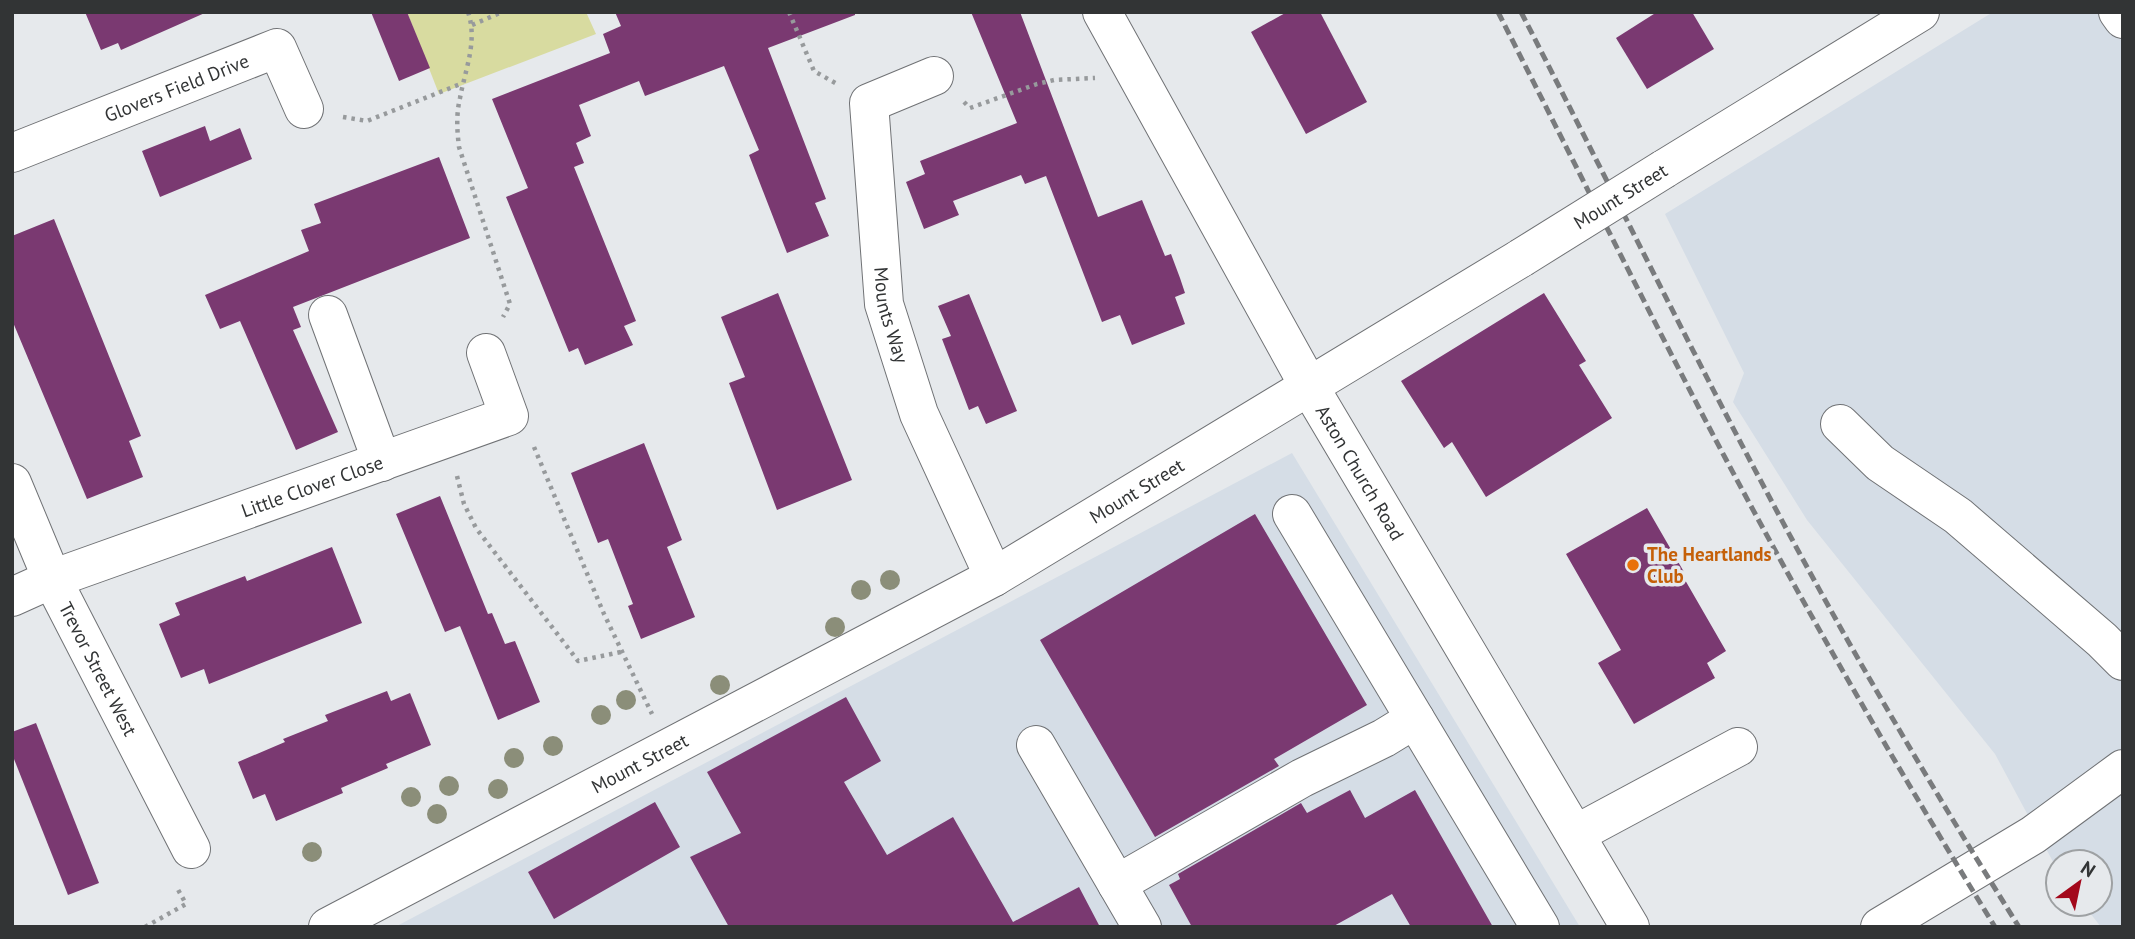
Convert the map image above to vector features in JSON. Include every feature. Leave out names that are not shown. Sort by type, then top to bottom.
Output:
[{"type":"street","name":"Aston Church Road","points":[[1102,12],[1310,388],[1630,927]]},
{"type":"street","points":[[2118,12],[2123,19]]},
{"type":"street","name":"Mount Street","points":[[328,927],[994,577],[1310,388],[1918,13]]},
{"type":"street","name":"Glovers Field Drive","points":[[12,153],[277,48],[304,109]]},
{"type":"street","points":[[869,103],[934,76]]},
{"type":"street","name":"Mounts Way","points":[[869,103],[884,304],[919,414],[994,577]]},
{"type":"street","points":[[328,315],[382,462]]},
{"type":"street","points":[[486,353],[509,416]]},
{"type":"street","name":"Little Clover Close","points":[[12,597],[52,579],[509,416]]},
{"type":"street","points":[[1840,424],[1880,463],[1958,516],[2102,640],[2123,662]]},
{"type":"street","name":"Trevor Street West","points":[[12,483],[52,579],[191,849]]},
{"type":"street","points":[[1292,514],[1540,927]]},
{"type":"street","points":[[1117,884],[1302,778],[1384,738],[1415,719]]},
{"type":"street","points":[[1036,745],[1142,927]]},
{"type":"street","points":[[1576,834],[1738,747]]},
{"type":"street","points":[[1880,927],[2033,835],[2123,769]]},
{"type":"path","points":[[468,12],[472,25],[470,54],[456,124],[459,147],[510,304],[486,353]]},
{"type":"path","points":[[472,25],[502,12]]},
{"type":"path","points":[[789,12],[814,71],[869,103]]},
{"type":"path","points":[[934,76],[970,108],[1054,80],[1138,78]]},
{"type":"path","points":[[304,109],[367,121],[463,82]]},
{"type":"path","points":[[509,416],[537,451],[604,614],[668,748]]},
{"type":"path","points":[[448,438],[464,505],[476,528],[578,661],[622,652]]},
{"type":"path","points":[[145,927],[186,904],[168,870],[195,858],[191,849]]},
{"type":"shaded area","points":[[1993,12],[2123,12],[2123,927],[2101,927],[2094,918],[2114,918],[2114,848],[2046,848],[1995,754],[1807,520],[1733,402],[1744,373],[1665,214]]},
{"type":"shaded area","points":[[1292,453],[1580,927],[395,927]]},
{"type":"green space","points":[[407,12],[586,12],[596,34],[439,94]]},
{"type":"building","points":[[85,12],[207,12],[121,50],[118,43],[101,50]]},
{"type":"building","points":[[371,12],[407,12],[430,68],[399,81]]},
{"type":"building","points":[[615,12],[855,12],[855,15],[768,48],[826,199],[815,203],[829,236],[787,253],[749,155],[759,150],[724,66],[645,96],[639,81],[579,105],[591,136],[576,143],[584,163],[574,167],[636,321],[624,326],[633,345],[585,365],[578,348],[569,352],[506,197],[528,188],[492,99],[610,53],[603,34],[621,26]]},
{"type":"building","points":[[971,12],[1020,12],[1098,217],[1142,200],[1165,256],[1171,254],[1180,278],[1185,293],[1175,297],[1185,324],[1132,345],[1120,315],[1102,322],[1046,176],[1025,184],[1021,175],[953,201],[959,215],[924,229],[906,182],[925,174],[920,161],[1017,123]]},
{"type":"building","points":[[1287,12],[1320,12],[1367,102],[1306,134],[1251,32]]},
{"type":"building","points":[[1657,12],[1692,12],[1714,49],[1647,89],[1616,38]]},
{"type":"building","points":[[205,126],[210,141],[240,128],[252,159],[160,197],[142,151]]},
{"type":"building","points":[[439,157],[470,238],[293,307],[301,327],[293,330],[338,432],[296,450],[240,321],[220,329],[205,295],[309,251],[301,230],[321,223],[314,204]]},
{"type":"building","points":[[54,219],[141,436],[129,441],[143,477],[87,499],[12,320],[12,236]]},
{"type":"building","points":[[778,293],[852,480],[777,510],[729,383],[745,377],[721,317]]},
{"type":"building","points":[[1544,293],[1586,361],[1579,365],[1612,418],[1486,497],[1452,442],[1444,448],[1401,381]]},
{"type":"building","points":[[969,294],[1017,411],[986,424],[978,406],[969,410],[942,339],[951,336],[938,306]]},
{"type":"building","points":[[644,443],[682,540],[667,547],[695,617],[641,639],[628,606],[633,604],[608,539],[598,543],[571,473]]},
{"type":"building","points":[[440,496],[488,614],[492,613],[505,644],[515,641],[540,702],[498,720],[460,626],[445,632],[396,514]]},
{"type":"building","points":[[1647,508],[1726,651],[1707,663],[1715,678],[1634,724],[1598,663],[1621,650],[1566,554]]},
{"type":"building","points":[[1255,514],[1367,705],[1274,759],[1279,766],[1155,837],[1040,640]]},
{"type":"building","points":[[332,547],[362,623],[209,684],[204,669],[181,678],[159,624],[180,615],[175,603],[245,576],[247,581]]},
{"type":"building","points":[[387,691],[391,701],[410,693],[431,745],[386,764],[388,768],[341,788],[343,793],[276,821],[265,794],[253,799],[238,762],[285,742],[283,739],[328,721],[325,715]]},
{"type":"building","points":[[846,697],[881,761],[844,782],[887,855],[953,817],[1013,922],[1079,887],[1100,927],[729,927],[690,857],[741,833],[707,772]]},
{"type":"building","points":[[36,723],[99,883],[68,895],[12,754],[12,732]]},
{"type":"building","points":[[1350,790],[1365,818],[1415,790],[1493,927],[1411,927],[1392,894],[1332,927],[1192,927],[1169,885],[1180,879],[1178,874],[1301,803],[1307,813]]},
{"type":"building","points":[[655,802],[680,847],[554,919],[528,872]]},
{"type":"railway","points":[[1498,12],[1769,540],[1880,735],[1995,927]]},
{"type":"railway","points":[[1521,12],[1722,407],[1805,563],[1953,821],[2019,927]]},
{"type":"place","name":"The Heartlands Club","points":[[1633,565]]}]
